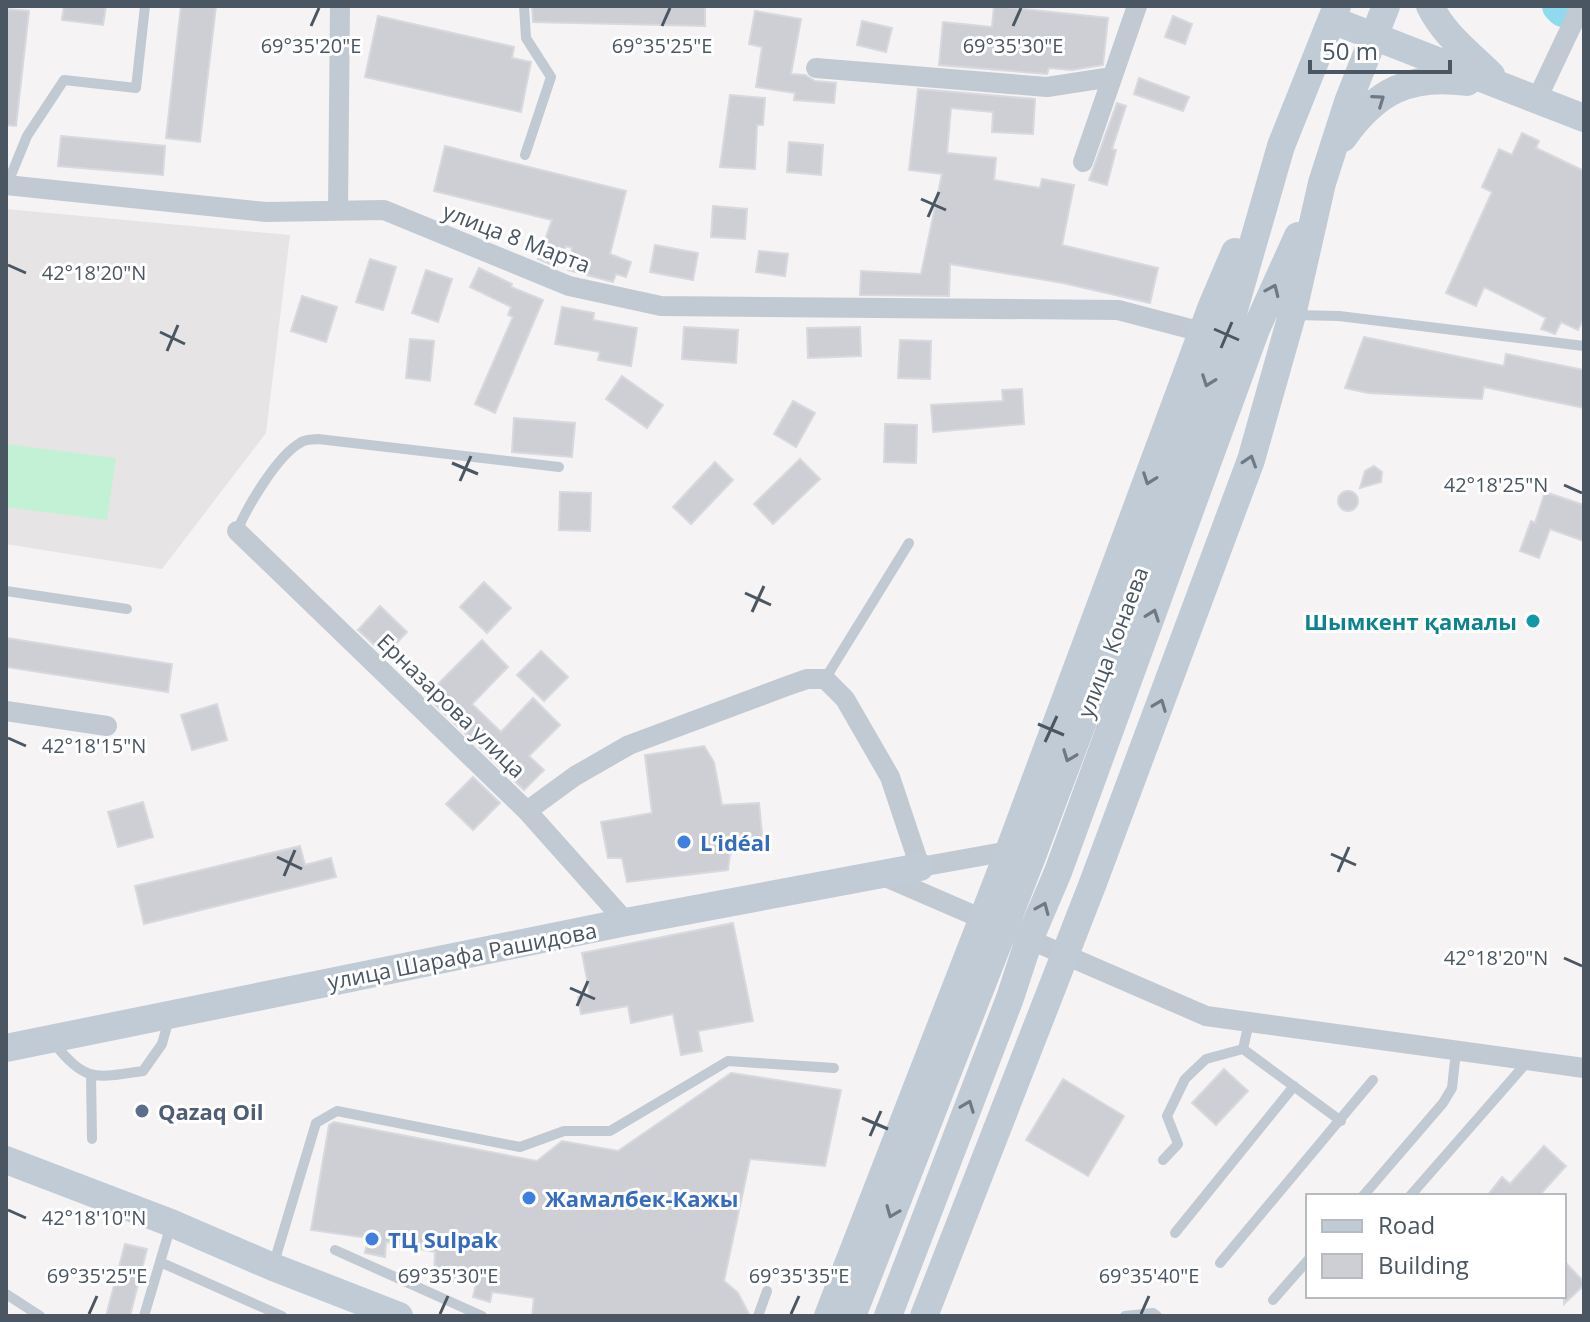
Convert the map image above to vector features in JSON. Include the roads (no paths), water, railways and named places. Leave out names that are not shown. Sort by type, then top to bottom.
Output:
[{"type":"main road","name":"улица Конаева","points":[[924,1316],[1093,883],[1251,460],[1292,315],[1326,171],[1348,102],[1386,6]]},
{"type":"main road","points":[[1430,6],[1437,21],[1457,44],[1503,87]]},
{"type":"main road","name":"улица Конаева","points":[[852,1316],[1005,930],[1136,580],[1233,313],[1281,146],[1335,13]]},
{"type":"main road","points":[[1335,13],[1375,36],[1584,118]]},
{"type":"main road","points":[[1326,171],[1359,115],[1381,97],[1411,81],[1440,78],[1503,87]]},
{"type":"main road","points":[[828,1316],[1005,930],[1009,851],[1202,332],[1281,146]]},
{"type":"main road","name":"улица Конаева","points":[[888,1316],[1010,998],[1005,930],[1064,857],[1256,329],[1326,171]]},
{"type":"main road","name":"улица Шарафа Рашидова","points":[[6,1048],[626,922],[920,867]]},
{"type":"main road","points":[[6,1160],[171,1223],[383,1313]]},
{"type":"street","points":[[338,211],[340,6]]},
{"type":"street","points":[[1083,162],[1137,6]]},
{"type":"street","points":[[1537,99],[1581,6]]},
{"type":"street","points":[[816,68],[1047,87],[1112,77]]},
{"type":"street","name":"улица 8 Марта","points":[[6,185],[266,212],[384,210],[569,286],[661,306],[1118,310],[1202,332]]},
{"type":"street","name":"Ерназарова улица","points":[[237,531],[527,811],[626,922]]},
{"type":"street","points":[[527,811],[575,776],[629,745],[807,679],[825,679],[845,699],[890,777],[920,867],[1009,851]]},
{"type":"street","points":[[6,711],[107,726]]},
{"type":"street","points":[[881,875],[1206,1016],[1584,1068]]},
{"type":"lane","points":[[6,185],[27,136],[64,80],[136,88],[145,6]]},
{"type":"lane","points":[[524,6],[526,38],[551,77],[525,155]]},
{"type":"lane","points":[[1292,315],[1339,316],[1584,346]]},
{"type":"lane","points":[[237,531],[250,501],[292,448],[303,440],[559,467]]},
{"type":"lane","points":[[825,679],[909,543]]},
{"type":"lane","points":[[6,591],[127,609]]},
{"type":"lane","points":[[49,1038],[70,1063],[99,1078],[143,1071],[162,1044],[171,1013]]},
{"type":"lane","points":[[1243,1049],[1249,1022]]},
{"type":"lane","points":[[1243,1049],[1341,1121]]},
{"type":"lane","points":[[1163,1160],[1178,1144],[1167,1116],[1185,1079],[1206,1059],[1243,1049]]},
{"type":"lane","points":[[1365,1194],[1443,1103],[1452,1088],[1456,1051]]},
{"type":"lane","points":[[273,1267],[316,1123],[337,1111],[520,1147],[564,1131],[610,1131],[728,1061],[834,1068]]},
{"type":"lane","points":[[1412,1194],[1528,1061]]},
{"type":"lane","points":[[91,1075],[92,1139]]},
{"type":"lane","points":[[1220,1263],[1373,1080]]},
{"type":"lane","points":[[1175,1233],[1294,1086]]},
{"type":"lane","points":[[144,1316],[171,1223]]},
{"type":"lane","points":[[335,1250],[482,1316]]},
{"type":"lane","points":[[160,1262],[282,1316]]},
{"type":"lane","points":[[1273,1300],[1306,1262]]},
{"type":"lane","points":[[758,1316],[767,1291]]},
{"type":"lane","points":[[6,1294],[40,1316]]},
{"type":"lane","points":[[1125,1316],[1153,1313],[1157,1316]]},
{"type":"waterway","points":[[1559,6],[1563,10]]},
{"type":"place","name":"Шымкент қамалы","points":[[1533,621]]},
{"type":"place","name":"L’idéal","points":[[684,842]]},
{"type":"place","name":"Qazaq Oil","points":[[142,1111]]},
{"type":"place","name":"Жамалбек-Кажы","points":[[529,1198]]},
{"type":"place","name":"ТЦ Sulpak","points":[[372,1239]]}]
